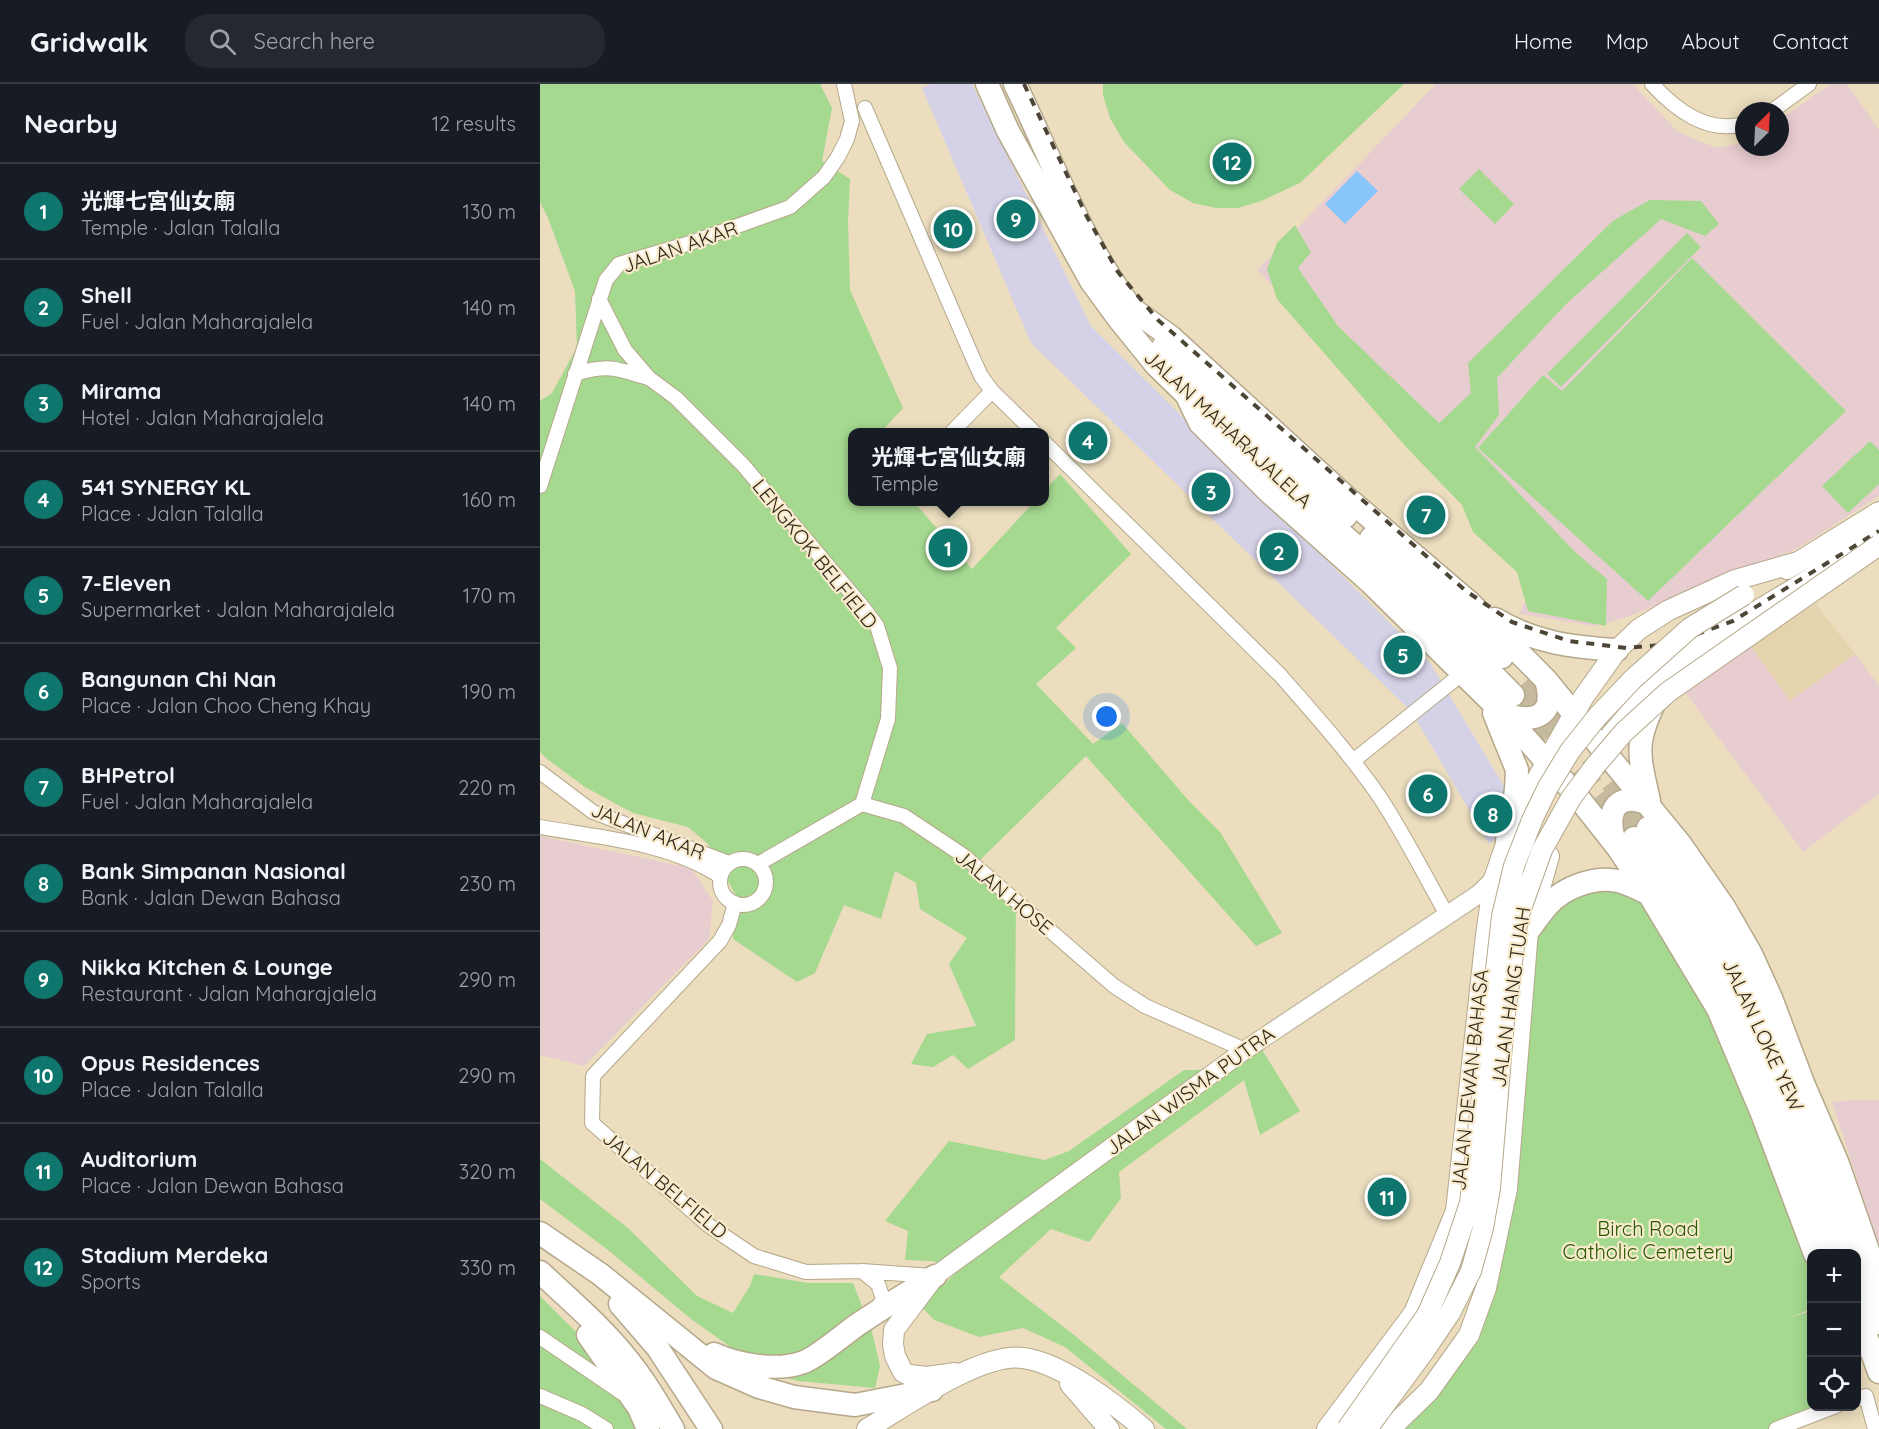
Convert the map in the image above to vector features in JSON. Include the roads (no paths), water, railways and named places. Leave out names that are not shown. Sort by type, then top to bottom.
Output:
[{"type":"main road","name":"JALAN MAHARAJALELA","points":[[987,84],[1008,130],[1091,281],[1156,365],[1264,467],[1431,612],[1515,694]]},
{"type":"main road","name":"JALAN MAHARAJALELA","points":[[1015,84],[1083,229],[1107,272],[1131,308],[1182,368],[1248,431],[1436,594],[1515,694]]},
{"type":"main road","points":[[1131,308],[1171,337],[1347,497],[1468,602],[1497,621],[1528,636],[1573,646],[1617,650],[1606,690],[1611,698],[1622,703],[1630,702],[1650,692]]},
{"type":"main road","points":[[1187,396],[1200,423],[1268,491],[1370,582],[1463,673],[1515,694],[1574,712],[1649,804],[1724,907],[1750,954],[1838,1164],[1879,1281]]},
{"type":"main road","name":"JALAN HANG TUAH","points":[[1347,1429],[1427,1315],[1450,1263],[1470,1203],[1502,916],[1514,866],[1548,787],[1570,751],[1604,710],[1690,628],[1879,512]]},
{"type":"main road","points":[[1346,1405],[1355,1402],[1368,1406],[1381,1415],[1389,1429],[1429,1391],[1468,1335],[1489,1277],[1507,1189],[1528,931],[1552,848],[1602,747],[1650,692],[1700,645],[1797,587],[1879,534]]},
{"type":"main road","name":"JALAN HANG TUAH","points":[[1367,1429],[1444,1322],[1471,1270],[1484,1228],[1490,1188],[1504,1021],[1518,917],[1542,850],[1571,798],[1624,732],[1668,692],[1879,545]]},
{"type":"main road","name":"JALAN HANG TUAH","points":[[1574,712],[1617,650],[1639,628],[1669,610],[1735,580],[1797,562]]},
{"type":"main road","points":[[1468,602],[1515,694],[1546,762],[1577,796],[1633,838],[1649,894],[1718,1009],[1763,1116],[1813,1249]]},
{"type":"main road","points":[[1649,804],[1642,762],[1642,736],[1671,671]]},
{"type":"main road","points":[[1507,841],[1516,790],[1515,694]]},
{"type":"main road","name":"JALAN DEWAN BAHASA","points":[[1327,1429],[1414,1313],[1456,1211],[1494,879],[1507,841],[1546,762],[1574,712]]},
{"type":"main road","points":[[1633,838],[1612,833],[1611,814],[1622,801],[1632,799],[1649,804]]},
{"type":"main road","name":"JALAN LOKE YEW","points":[[1633,838],[1698,937],[1739,1017],[1786,1126],[1834,1249]]},
{"type":"main road","name":"JALAN LOKE YEW","points":[[1633,838],[1688,887],[1721,944],[1757,1015],[1852,1249]]},
{"type":"main road","points":[[1528,931],[1549,903],[1571,888],[1595,881],[1616,880],[1649,894]]},
{"type":"main road","points":[[540,1234],[600,1274],[716,1368],[759,1387],[794,1397],[855,1405],[932,1390]]},
{"type":"main road","points":[[540,1234],[585,1271],[624,1308],[657,1347],[711,1429]]},
{"type":"main road","points":[[540,1272],[598,1326],[628,1360],[653,1394],[673,1429]]},
{"type":"main road","points":[[680,1338],[722,1357],[744,1363],[786,1365],[805,1362],[935,1276]]},
{"type":"main road","points":[[935,1276],[894,1330],[895,1356],[903,1372],[917,1377],[968,1371]]},
{"type":"main road","points":[[540,1283],[595,1342],[639,1408],[648,1429]]},
{"type":"main road","points":[[1861,1293],[1864,1318],[1879,1372]]},
{"type":"main road","points":[[867,1429],[968,1371],[991,1362],[1022,1357],[1057,1368],[1089,1388],[1144,1429]]},
{"type":"main road","points":[[1057,1368],[1109,1429]]},
{"type":"main road","points":[[1089,1388],[1126,1429]]},
{"type":"street","name":"JALAN AKAR","points":[[540,486],[606,280],[619,264],[750,223],[790,207],[807,193],[824,177],[847,139],[852,122],[844,84]]},
{"type":"street","points":[[1652,84],[1668,101],[1691,117],[1716,127],[1735,126]]},
{"type":"street","points":[[1784,102],[1809,84]]},
{"type":"street","points":[[865,108],[981,376],[992,391],[1030,428]]},
{"type":"street","name":"LENGKOK BELFIELD","points":[[599,299],[625,350],[649,378],[676,398],[743,465],[877,626],[890,668],[888,719],[862,804]]},
{"type":"street","name":"LENGKOK BELFIELD","points":[[575,374],[597,367],[618,368],[649,378]]},
{"type":"street","points":[[956,428],[992,391]]},
{"type":"street","points":[[1049,447],[1280,675],[1353,761],[1391,815],[1448,914],[1468,913],[1489,916]]},
{"type":"street","points":[[1353,761],[1463,673]]},
{"type":"street","name":"JALAN AKAR","points":[[540,772],[594,812],[729,863]]},
{"type":"street","points":[[758,864],[862,804]]},
{"type":"street","name":"JALAN HOSE","points":[[862,804],[904,816],[964,856],[1114,986],[1145,1006],[1245,1050]]},
{"type":"street","points":[[540,826],[671,852],[695,861],[720,876]]},
{"type":"street","points":[[746,859],[758,864],[766,878],[763,893],[750,903],[735,903],[724,895],[720,876],[729,863],[746,859]]},
{"type":"street","name":"JALAN WISMA PUTRA","points":[[935,1276],[1245,1050],[1479,894],[1494,879]]},
{"type":"street","name":"JALAN BELFIELD","points":[[735,903],[729,925],[720,941],[593,1076],[592,1123],[708,1225],[754,1256],[806,1272],[862,1271],[935,1276]]},
{"type":"street","points":[[862,1271],[878,1284],[883,1299],[873,1315]]},
{"type":"street","points":[[540,1337],[619,1390],[639,1408]]},
{"type":"street","points":[[540,1396],[582,1414],[606,1429]]},
{"type":"street","points":[[1861,1398],[1875,1429]]},
{"type":"street","points":[[1776,1429],[1825,1411]]},
{"type":"water","points":[[1357,171],[1378,191],[1345,224],[1325,204]]},
{"type":"tunnel","points":[[1526,681],[1587,751],[1648,828]]},
{"type":"tunnel","points":[[1513,695],[1575,764],[1634,838]]},
{"type":"railway","points":[[1024,84],[1086,215],[1118,272],[1158,320],[1466,591],[1512,622],[1569,641],[1626,648],[1660,645],[1733,621],[1879,531]]},
{"type":"place","name":"Stadium Merdeka","points":[[1232,162]]},
{"type":"place","name":"Nikka Kitchen & Lounge","points":[[1016,219]]},
{"type":"place","name":"Opus Residences","points":[[953,229]]},
{"type":"place","name":"541 SYNERGY KL","points":[[1088,441]]},
{"type":"place","name":"Mirama","points":[[1211,492]]},
{"type":"place","name":"BHPetrol","points":[[1426,515]]},
{"type":"place","name":"光輝七宮仙女廟","points":[[948,548]]},
{"type":"place","name":"Shell","points":[[1279,552]]},
{"type":"place","name":"7-Eleven","points":[[1403,655]]},
{"type":"place","name":"Bangunan Chi Nan","points":[[1428,794]]},
{"type":"place","name":"Bank Simpanan Nasional","points":[[1493,814]]},
{"type":"place","name":"Auditorium","points":[[1387,1197]]},
{"type":"park label","name":"Birch Road Catholic Cemetery","points":[[1648,1240]]}]
